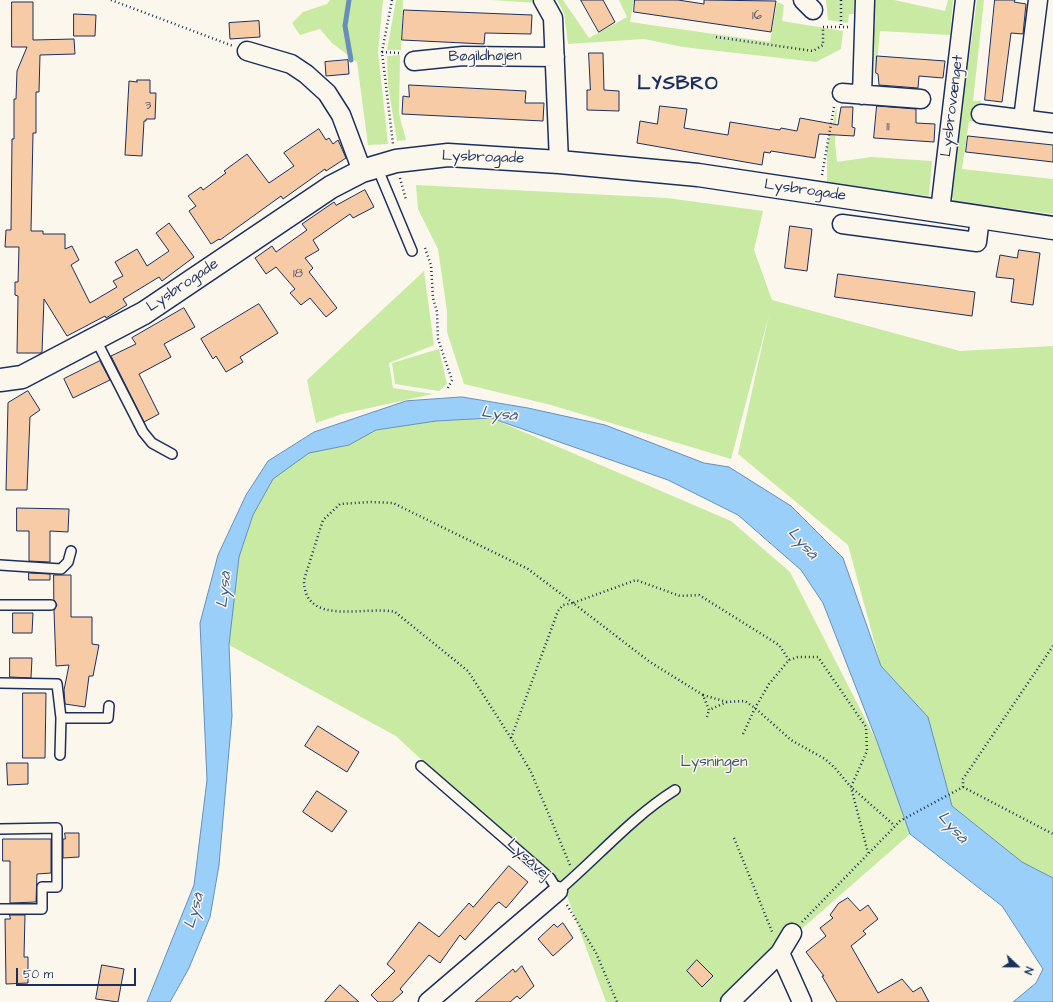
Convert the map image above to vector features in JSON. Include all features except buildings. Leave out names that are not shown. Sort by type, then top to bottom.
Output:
[{"type":"street","points":[[543,0],[553,18],[559,162]]},
{"type":"street","points":[[862,95],[865,0]]},
{"type":"street","name":"Lysbrovænget","points":[[940,211],[965,0]]},
{"type":"street","points":[[1023,119],[1038,0]]},
{"type":"street","points":[[247,51],[291,64],[306,74],[327,93],[341,115],[382,161]]},
{"type":"street","name":"Bøgildhøjen","points":[[414,61],[463,56],[555,57]]},
{"type":"street","points":[[842,93],[922,99]]},
{"type":"street","name":"Lysbrovænget","points":[[981,114],[1053,123]]},
{"type":"street","name":"Lysbrogade","points":[[0,380],[22,377],[144,313],[331,187],[382,161],[448,155],[559,162],[698,175],[1053,228]]},
{"type":"street","points":[[877,229],[880,202]]},
{"type":"street","name":"Lysbrogade","points":[[842,224],[977,242],[980,217]]},
{"type":"street","name":"Lysåvej","points":[[428,1002],[558,891]]},
{"type":"street","points":[[730,1002],[780,953],[792,933]]},
{"type":"street","points":[[780,953],[802,1002]]},
{"type":"lane","points":[[382,161],[412,252]]},
{"type":"lane","points":[[95,338],[143,432],[152,443],[172,454]]},
{"type":"lane","points":[[0,565],[61,569],[68,562],[71,551]]},
{"type":"lane","points":[[0,605],[51,605]]},
{"type":"lane","points":[[0,682],[57,684],[61,718],[60,755]]},
{"type":"lane","points":[[61,718],[108,718],[109,706]]},
{"type":"lane","name":"Lysåvej","points":[[421,766],[550,878],[558,891]]},
{"type":"lane","points":[[558,891],[652,804],[675,790]]},
{"type":"lane","points":[[0,829],[57,828],[57,887],[42,887],[42,909],[0,909]]},
{"type":"path","points":[[111,0],[247,51]]},
{"type":"path","points":[[392,0],[382,52],[382,161],[406,202]]},
{"type":"path","points":[[841,0],[841,27]]},
{"type":"path","points":[[716,37],[813,51],[823,45],[823,27],[808,5]]},
{"type":"path","points":[[823,27],[864,28]]},
{"type":"path","points":[[821,194],[823,166],[835,102],[842,93]]},
{"type":"path","points":[[423,243],[431,265],[433,298],[437,312],[438,339],[452,380],[447,390]]},
{"type":"path","points":[[575,876],[531,772],[468,671],[394,612],[384,610],[352,613],[334,611],[319,608],[309,598],[304,589],[304,580],[323,520],[340,504],[371,502],[393,503],[528,569],[650,662],[703,695],[727,702],[745,701],[755,708],[791,740],[824,759],[851,787],[895,826]]},
{"type":"path","points":[[511,738],[558,611],[563,606],[636,580],[680,596],[699,595],[779,645],[789,660]]},
{"type":"path","points":[[963,787],[963,779],[1053,646]]},
{"type":"path","points":[[743,734],[755,708],[769,684],[789,660],[798,657],[818,657],[866,727],[867,751],[851,787],[868,853]]},
{"type":"path","points":[[703,695],[709,710],[707,717]]},
{"type":"path","points":[[709,710],[727,702]]},
{"type":"path","points":[[792,933],[900,821],[963,787]]},
{"type":"path","points":[[963,787],[1053,834]]},
{"type":"path","points":[[734,838],[780,953]]},
{"type":"path","points":[[558,891],[596,953],[617,1002]]},
{"type":"green space","points":[[330,0],[383,0],[378,52],[388,144],[368,145],[357,62],[332,43],[320,29],[300,35],[292,23],[303,12],[327,4]]},
{"type":"green space","points":[[396,0],[403,0],[401,50],[387,50]]},
{"type":"green space","points":[[491,0],[535,0],[538,3]]},
{"type":"green space","points":[[557,0],[563,0],[589,38],[627,17],[619,0],[634,0],[630,22],[770,42],[777,2],[784,5],[782,21],[843,31],[841,49],[816,62],[683,47],[644,39],[568,44],[564,13]]},
{"type":"green space","points":[[826,0],[858,0],[858,14],[849,14],[848,23],[828,20]]},
{"type":"green space","points":[[873,0],[894,0],[945,11],[948,0],[953,0],[950,35],[880,31],[875,82]]},
{"type":"green space","points":[[977,0],[984,0],[973,101],[981,101],[978,122],[969,121],[962,169],[1053,179],[1053,214],[954,201],[950,193]]},
{"type":"green space","points":[[400,55],[399,114],[406,140],[397,141],[388,85],[387,56]]},
{"type":"green space","points":[[837,106],[835,142],[837,162],[871,157],[932,161],[929,196],[827,183],[827,147]]},
{"type":"green space","points":[[416,185],[667,198],[763,211],[754,250],[772,300],[960,351],[1053,346],[1053,878],[1022,862],[952,806],[928,717],[881,666],[848,545],[738,454],[769,315],[731,459],[551,405],[464,384],[447,332],[447,311],[438,249],[418,209]]},
{"type":"green space","points":[[424,271],[434,345],[389,363],[393,388],[433,394],[342,414],[316,423],[307,380]]},
{"type":"green space","points":[[439,349],[447,384],[439,391],[395,384],[392,363]]},
{"type":"green space","name":"Lysningen","points":[[491,418],[731,521],[790,572],[878,744],[910,834],[718,1002],[606,1002],[567,896],[396,736],[229,645],[239,557],[253,515],[273,479],[309,453],[349,445],[376,430],[436,421]]},
{"type":"water","name":"Lyså","points":[[462,397],[528,408],[605,425],[704,463],[729,467],[791,506],[843,558],[881,666],[928,717],[952,806],[1022,862],[1053,878],[1053,1002],[1013,1002],[1036,983],[1043,969],[1002,906],[910,834],[878,744],[823,603],[801,570],[738,515],[668,480],[491,418],[436,421],[376,430],[349,445],[309,453],[273,479],[253,515],[239,557],[229,645],[232,716],[219,865],[210,917],[189,968],[170,1002],[147,1002],[194,885],[207,780],[200,623],[218,555],[246,495],[268,461],[314,432],[406,401]]},
{"type":"waterway","points":[[349,0],[345,26],[351,60]]},
{"type":"district","name":"LYSBRO","points":[[678,85]]}]
